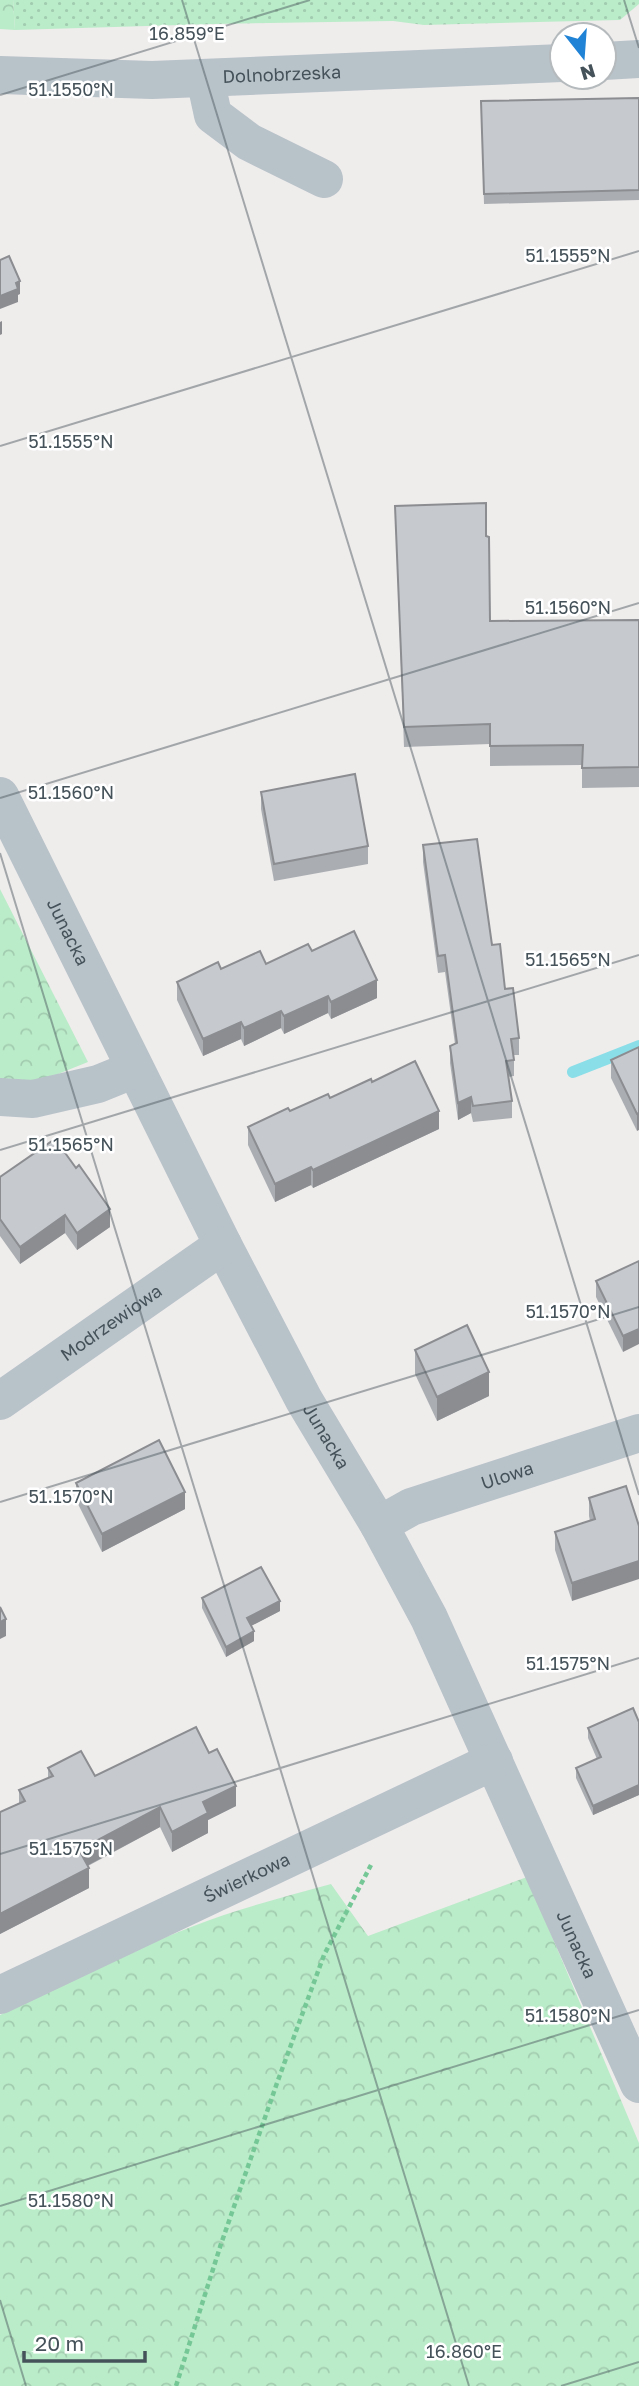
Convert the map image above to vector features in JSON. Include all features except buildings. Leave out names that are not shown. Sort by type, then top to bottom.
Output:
[{"type":"street","points":[[618,60],[639,59]]},
{"type":"street","name":"Dolnobrzeska","points":[[0,75],[118,80],[548,64]]},
{"type":"street","points":[[205,78],[213,115],[249,142],[324,179]]},
{"type":"street","name":"Junacka","points":[[0,796],[223,1245],[304,1400],[379,1525],[429,1618],[639,2084]]},
{"type":"street","points":[[0,1097],[33,1099],[98,1084],[135,1069]]},
{"type":"street","name":"Modrzewiowa","points":[[0,1401],[223,1245]]},
{"type":"street","name":"Ulowa","points":[[379,1525],[411,1507],[639,1433]]},
{"type":"street","name":"Świerkowa","points":[[0,1995],[494,1760]]},
{"type":"path","points":[[176,2386],[221,2244],[324,1955],[371,1865],[378,1816]]},
{"type":"green space","points":[[0,0],[13,0],[15,30],[0,29]]},
{"type":"green space","points":[[13,0],[639,0],[639,4],[620,20],[424,25],[393,21],[15,30]]},
{"type":"green space","points":[[0,889],[88,1062],[38,1082],[0,1079]]},
{"type":"green space","points":[[527,1877],[639,2143],[639,2386],[0,2386],[0,2015],[191,1927],[331,1884],[368,1936]]},
{"type":"waterway","points":[[573,1072],[639,1046]]}]
